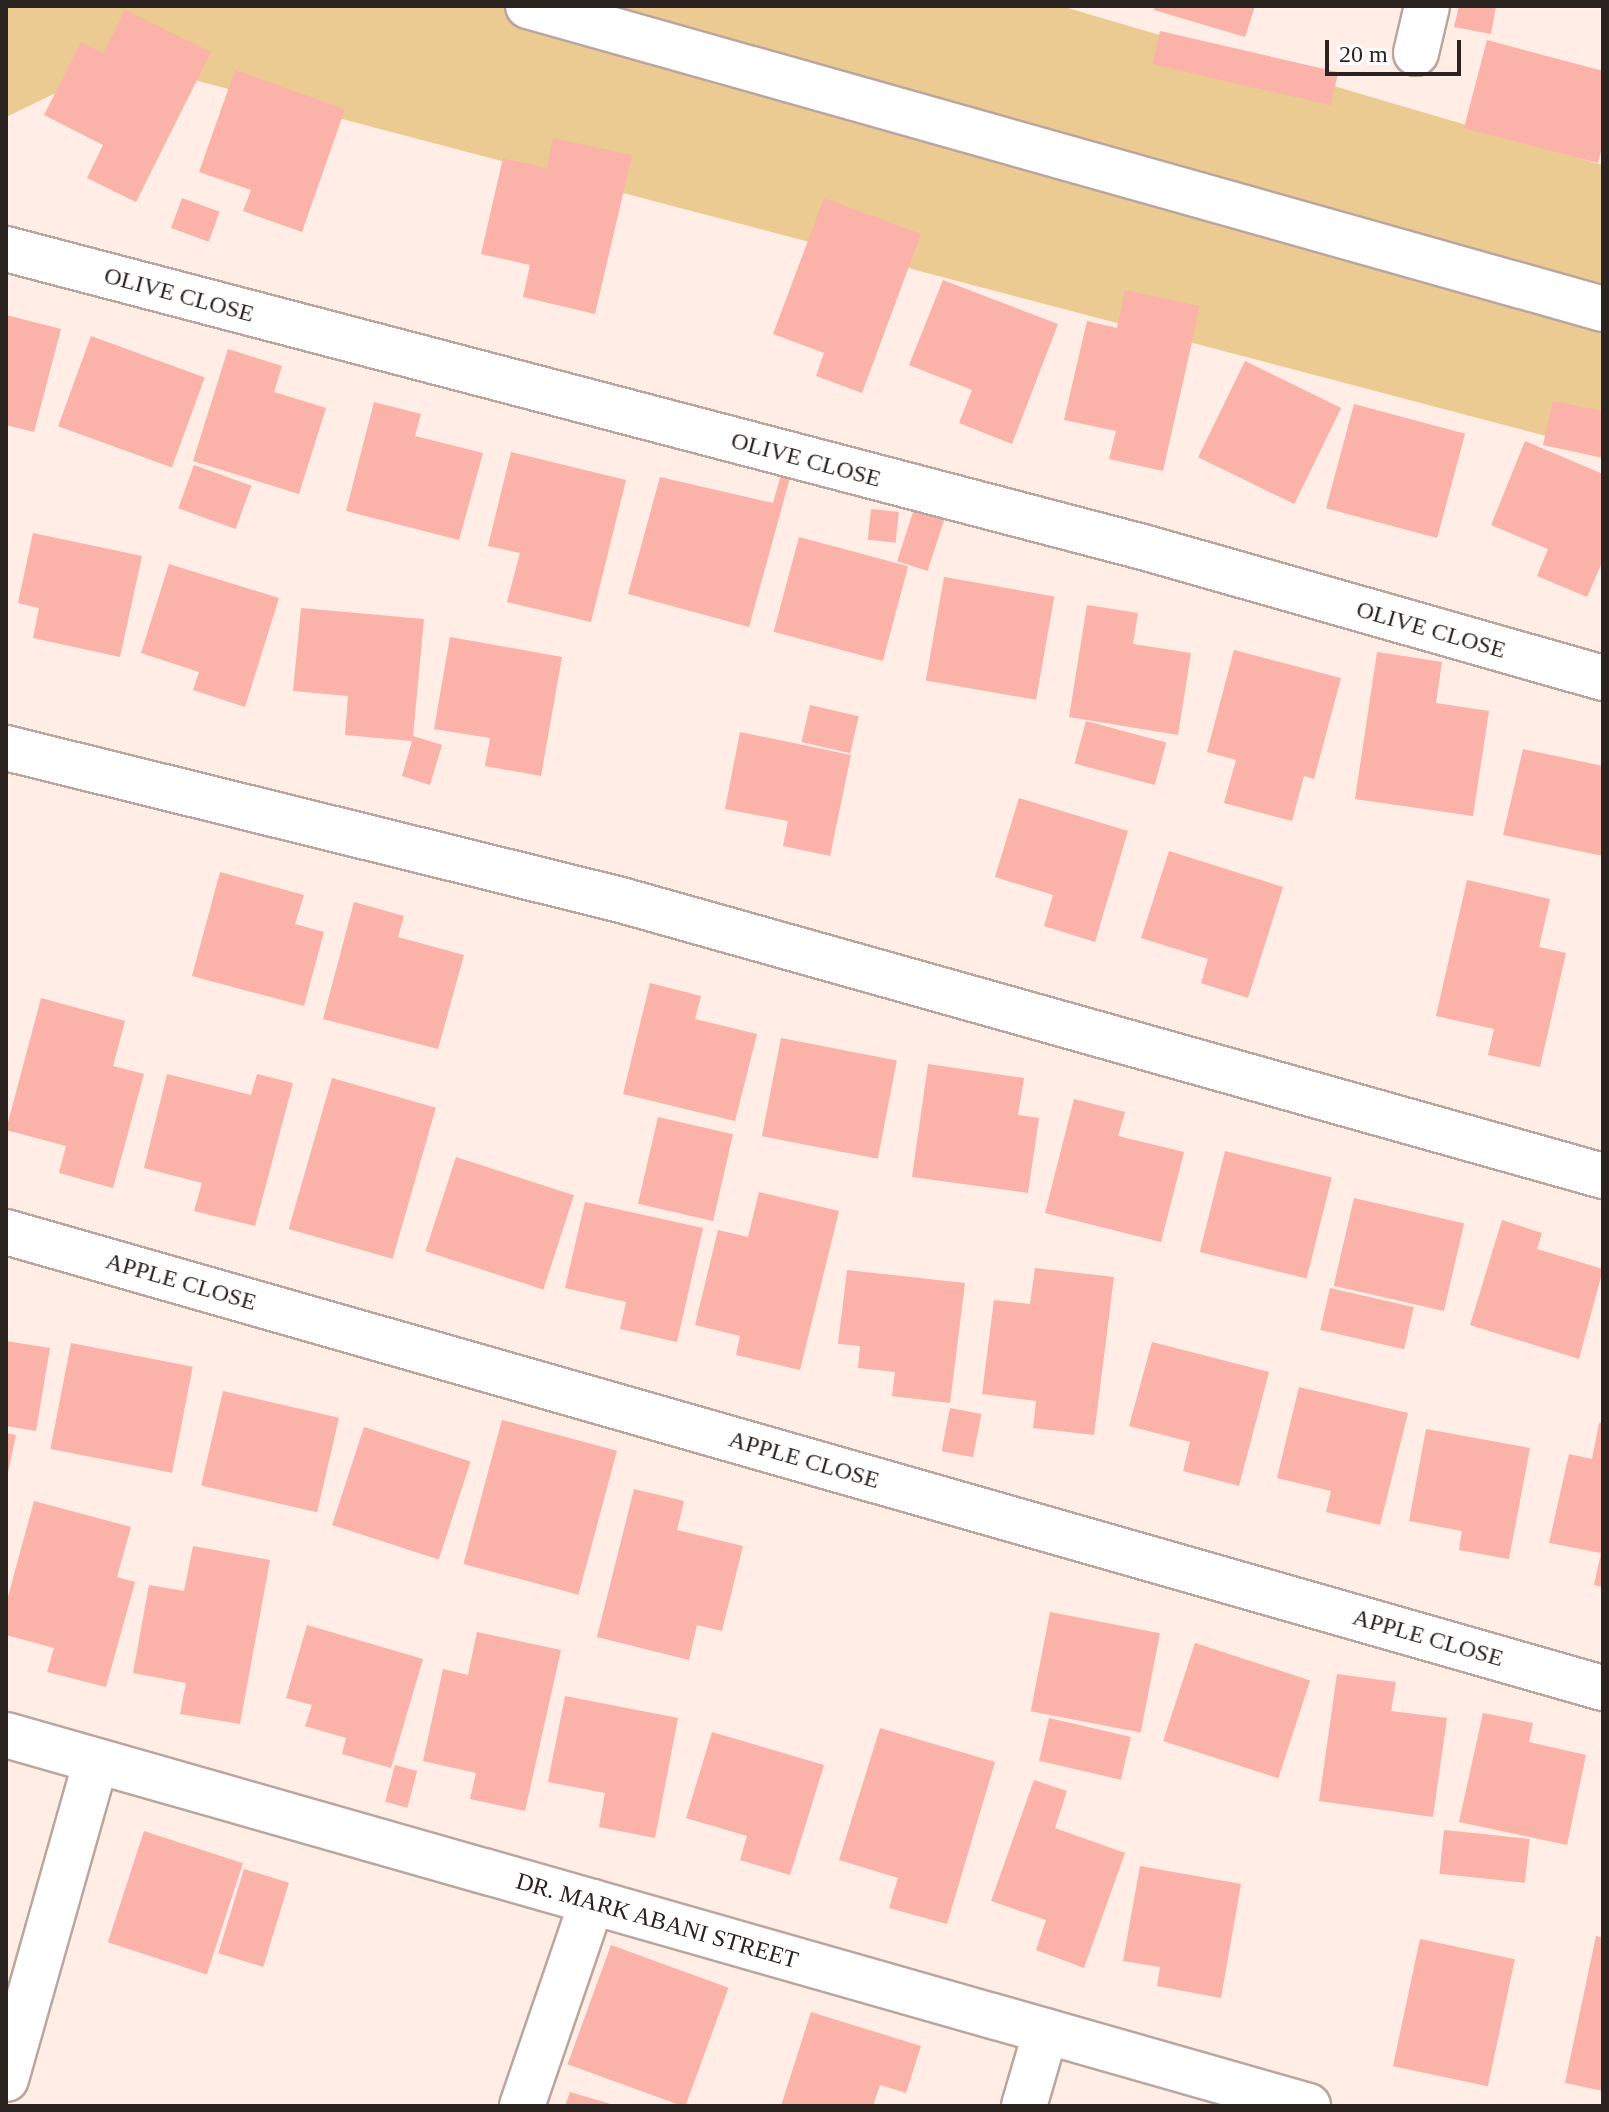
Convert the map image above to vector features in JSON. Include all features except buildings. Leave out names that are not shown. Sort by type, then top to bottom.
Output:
[{"type":"street","points":[[528,6],[1603,309]]},
{"type":"street","points":[[1416,53],[1427,6]]},
{"type":"street","name":"OLIVE CLOSE","points":[[6,249],[1143,547],[1603,678]]},
{"type":"street","points":[[6,748],[621,900],[1603,1176]]},
{"type":"street","name":"APPLE CLOSE","points":[[6,1232],[1603,1688]]},
{"type":"street","name":"DR. MARK ABANI STREET","points":[[6,1735],[1308,2106]]},
{"type":"street","points":[[6,2079],[96,1761]]},
{"type":"street","points":[[522,2106],[592,1902]]},
{"type":"street","points":[[1024,2106],[1046,2031]]},
{"type":"shaded area","points":[[6,6],[1061,6],[1603,165],[1603,451],[122,61],[6,117]]}]
